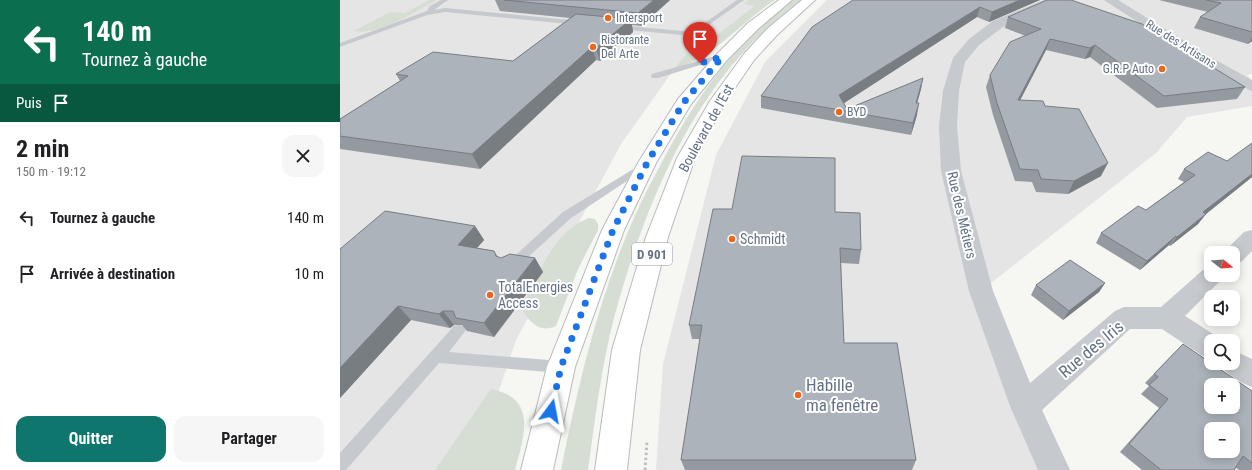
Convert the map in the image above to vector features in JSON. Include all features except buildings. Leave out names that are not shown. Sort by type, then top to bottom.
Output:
[{"type":"main road","name":"Boulevard de l'Est","points":[[537,470],[561,367],[613,230],[647,163],[684,102],[722,57],[753,26],[786,0]]},
{"type":"main road","name":"Boulevard de l'Est","points":[[611,470],[626,350],[656,237],[686,158],[718,102],[749,57],[772,32],[809,0]]},
{"type":"street","name":"Rue des Métiers","points":[[1054,0],[998,24],[974,42],[958,61],[951,91],[948,126],[951,172],[980,291],[1025,406],[1054,470]]},
{"type":"street","name":"Rue des Artisans","points":[[1110,0],[1207,61],[1252,86]]},
{"type":"street","points":[[1252,73],[1248,75],[1252,86]]},
{"type":"street","points":[[1240,249],[1252,238]]},
{"type":"street","points":[[1204,342],[1167,318],[1205,282]]},
{"type":"street","name":"Rue des Iris","points":[[1025,406],[1124,318],[1167,318]]},
{"type":"street","points":[[1240,366],[1252,374]]},
{"type":"lane","points":[[430,12],[432,7],[445,0]]},
{"type":"lane","points":[[612,26],[693,34],[741,0]]},
{"type":"lane","points":[[340,45],[430,12],[456,11],[589,24]]},
{"type":"lane","points":[[340,45],[358,47]]},
{"type":"lane","points":[[655,76],[722,57]]},
{"type":"lane","points":[[510,266],[567,215],[647,163]]},
{"type":"lane","points":[[340,465],[436,357],[458,330]]},
{"type":"lane","points":[[436,357],[561,367]]},
{"type":"path","points":[[646,470],[647,440]]},
{"type":"shaded area","points":[[340,0],[749,0],[744,3],[754,6],[705,44],[697,53],[675,68],[621,144],[516,340],[472,470],[340,470]]},
{"type":"shaded area","points":[[429,0],[437,0],[397,22],[375,30],[354,31],[390,12],[405,13]]},
{"type":"shaded area","points":[[749,0],[775,0],[701,57],[688,64],[675,68],[688,52],[698,53],[709,41],[754,6],[744,4]]},
{"type":"shaded area","points":[[793,0],[802,0],[765,30],[733,64],[705,102],[681,142],[660,185],[642,229],[614,318],[602,375],[588,470],[561,470],[574,406],[599,312],[621,250],[646,193],[673,142],[701,96],[734,54],[752,35],[771,17]]},
{"type":"shaded area","points":[[827,0],[1252,0],[1252,73],[1248,75],[1252,85],[1252,106],[1187,117],[1156,153],[981,291],[1054,470],[656,470],[663,364],[716,155],[765,62]]},
{"type":"shaded area","points":[[589,218],[595,219],[598,224],[598,230],[578,269],[556,326],[545,328],[535,325],[527,317],[522,307],[541,269],[556,244],[566,233],[576,224]]},
{"type":"shaded area","points":[[491,389],[506,394],[516,401],[522,410],[524,432],[515,470],[435,470]]},
{"type":"place","name":"Intersport","points":[[608,18]]},
{"type":"place","name":"Ristorante Del Arte","points":[[593,47]]},
{"type":"place","name":"G.R.P Auto","points":[[1162,69]]},
{"type":"place","name":"BYD","points":[[839,112]]},
{"type":"place","name":"Schmidt","points":[[732,239]]},
{"type":"place","name":"TotalEnergies Access","points":[[490,295]]},
{"type":"place","name":"Habille ma fenêtre","points":[[798,395]]},
{"type":"route","points":[[551,411],[561,367],[613,230],[647,163],[684,102],[722,57],[700,63]]}]
